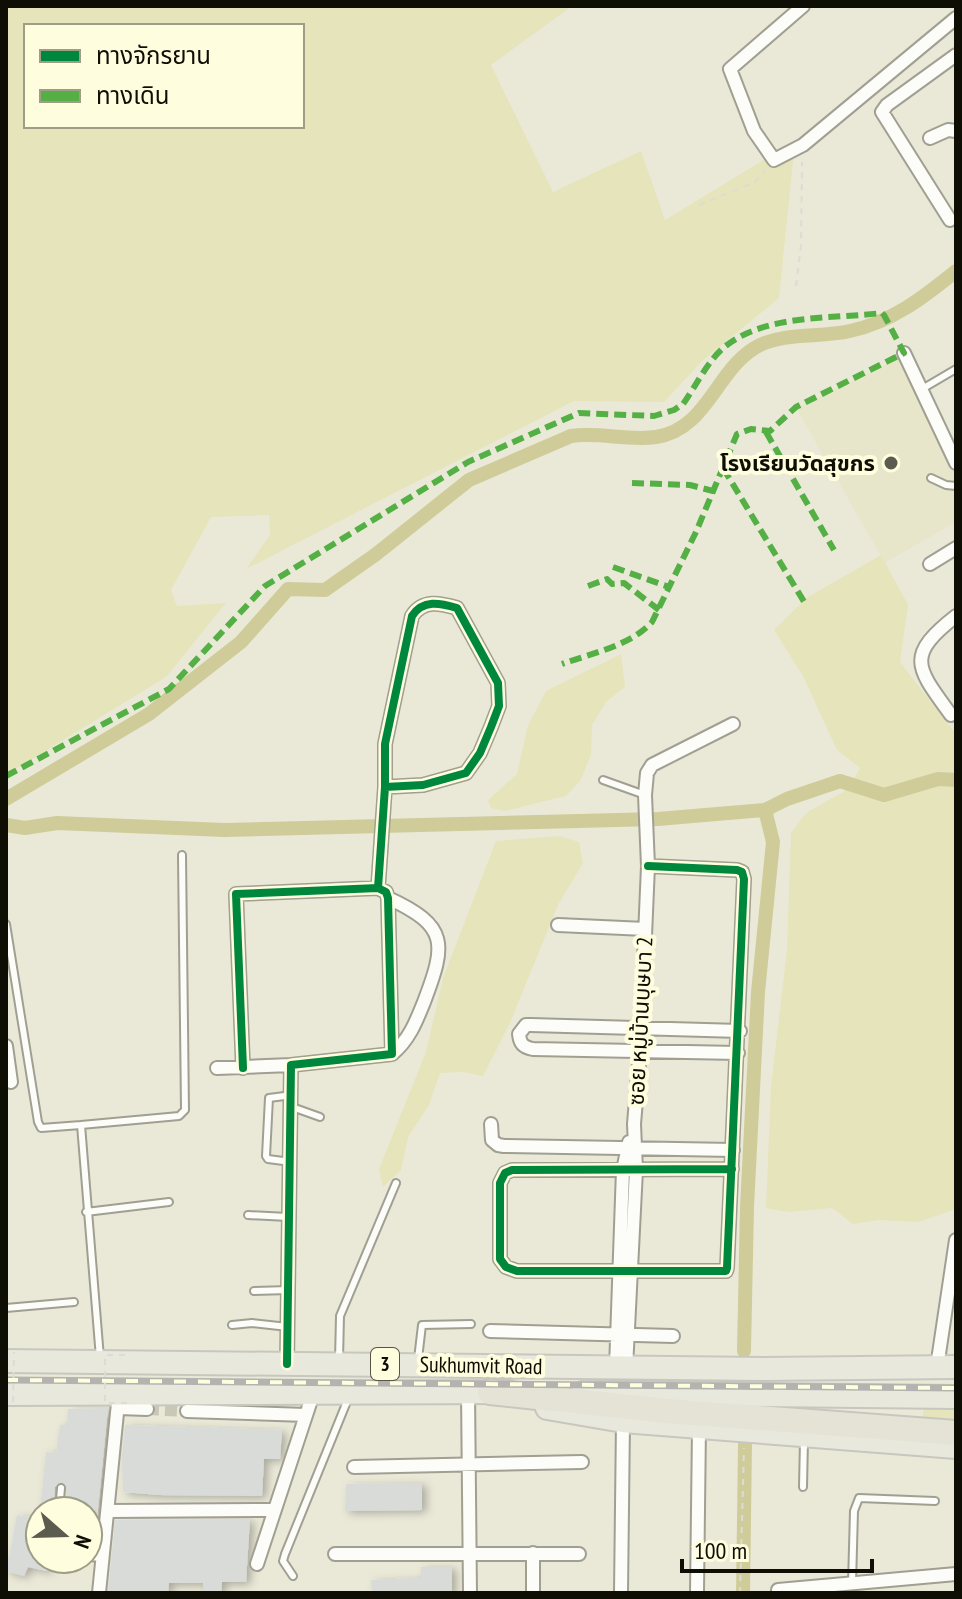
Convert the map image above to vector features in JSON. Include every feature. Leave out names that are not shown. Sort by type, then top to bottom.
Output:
[{"type":"highway","name":"Sukhumvit Road","points":[[10,1357],[101,1363],[621,1368],[947,1367]]},
{"type":"highway","points":[[418,1364],[419,1392]]},
{"type":"highway","name":"Sukhumvit Road","points":[[8,1398],[121,1401],[314,1391],[956,1397]]},
{"type":"highway","points":[[477,1392],[623,1421],[956,1447]]},
{"type":"highway","points":[[477,1392],[666,1411],[956,1433]]},
{"type":"street","points":[[803,6],[730,69],[754,131],[774,160],[803,145],[956,18]]},
{"type":"street","points":[[950,220],[882,112],[887,105],[956,55]]},
{"type":"street","points":[[930,138],[944,131],[956,131]]},
{"type":"street","points":[[904,353],[956,463]]},
{"type":"street","points":[[930,564],[956,548]]},
{"type":"street","points":[[378,888],[385,744],[412,616],[416,609],[434,603],[457,608],[498,683],[499,706],[491,727],[480,753],[466,773],[423,785],[385,787]]},
{"type":"street","points":[[951,715],[932,688],[921,658],[928,639],[956,616]]},
{"type":"street","name":"ซอย หมู่บ้านบุษบา 2","points":[[621,1368],[629,1170],[640,1052],[648,866],[647,773],[652,765],[733,724]]},
{"type":"street","points":[[648,866],[737,870],[742,872],[744,879],[740,1031],[738,1053],[732,1169],[726,1271],[517,1271],[506,1267],[500,1259],[500,1183],[505,1173],[512,1170],[732,1169]]},
{"type":"street","points":[[243,1068],[236,894],[378,888],[386,892],[392,1054]]},
{"type":"street","points":[[217,1068],[291,1065],[392,1054],[402,1046],[415,1026],[438,965],[439,947],[432,929],[417,911],[388,898]]},
{"type":"street","points":[[558,925],[645,929]]},
{"type":"street","points":[[738,1053],[533,1049],[525,1048],[520,1043],[519,1034],[526,1025],[740,1031]]},
{"type":"street","points":[[6,1046],[11,1082]]},
{"type":"street","points":[[287,1364],[291,1065]]},
{"type":"street","points":[[491,1124],[492,1140],[498,1145],[733,1150]]},
{"type":"street","points":[[947,1367],[956,1240]]},
{"type":"street","points":[[490,1331],[673,1336]]},
{"type":"street","points":[[257,1564],[314,1391]]},
{"type":"street","points":[[470,1593],[469,1465],[477,1392]]},
{"type":"street","points":[[104,1549],[121,1401],[147,1409]]},
{"type":"street","points":[[187,1411],[306,1415]]},
{"type":"street","points":[[621,1593],[623,1421]]},
{"type":"street","points":[[697,1593],[699,1427]]},
{"type":"street","points":[[354,1467],[582,1462]]},
{"type":"street","points":[[108,1511],[274,1510]]},
{"type":"street","points":[[533,1553],[533,1593]]},
{"type":"street","points":[[335,1554],[579,1554]]},
{"type":"street","points":[[778,1590],[860,1586],[956,1574]]},
{"type":"lane","points":[[922,389],[956,369]]},
{"type":"lane","points":[[931,478],[956,486]]},
{"type":"lane","points":[[603,780],[645,795]]},
{"type":"lane","points":[[6,924],[41,1128],[179,1116],[185,1110],[182,855]]},
{"type":"lane","points":[[291,1162],[268,1159],[266,1156],[269,1098],[292,1101],[320,1117]]},
{"type":"lane","points":[[81,1125],[90,1300],[101,1363]]},
{"type":"lane","points":[[339,1363],[340,1316],[396,1183]]},
{"type":"lane","points":[[86,1212],[169,1202]]},
{"type":"lane","points":[[248,1215],[290,1217]]},
{"type":"lane","points":[[254,1291],[289,1290]]},
{"type":"lane","points":[[6,1308],[74,1302]]},
{"type":"lane","points":[[232,1325],[252,1323],[288,1327]]},
{"type":"lane","points":[[418,1364],[422,1325],[471,1324]]},
{"type":"lane","points":[[293,1576],[283,1561],[351,1391]]},
{"type":"lane","points":[[803,1487],[804,1436]]},
{"type":"lane","points":[[60,1495],[61,1488]]},
{"type":"lane","points":[[860,1586],[854,1511],[859,1498],[935,1501]]},
{"type":"path","points":[[796,286],[801,245],[803,145]]},
{"type":"path","points":[[699,205],[755,182],[774,160]]},
{"type":"path","points":[[121,1401],[105,1403],[105,1355],[131,1355]]},
{"type":"path","points":[[8,1398],[10,1357]]},
{"type":"path","points":[[740,1593],[744,1431]]},
{"type":"shaded area","points":[[6,6],[572,6],[491,65],[553,192],[641,151],[665,220],[795,141],[779,298],[702,361],[664,402],[574,401],[246,569],[270,535],[269,515],[211,517],[171,590],[177,606],[226,603],[166,677],[6,775]]},
{"type":"shaded area","name":"โรงเรียนวัดสุขกร","points":[[901,357],[956,468],[956,522],[885,563],[796,408]]},
{"type":"shaded area","points":[[881,555],[908,605],[900,662],[956,734],[956,1209],[918,1222],[879,1220],[853,1224],[832,1208],[789,1212],[766,1208],[771,1086],[787,950],[791,833],[806,813],[848,789],[860,768],[837,750],[803,676],[774,630],[808,597]]},
{"type":"shaded area","points":[[621,654],[625,687],[606,702],[592,725],[591,755],[580,781],[566,796],[505,811],[491,808],[488,800],[517,774],[528,725],[546,691]]},
{"type":"shaded area","points":[[559,836],[579,842],[583,863],[558,905],[510,1023],[483,1076],[463,1072],[440,1073],[429,1105],[408,1137],[401,1170],[383,1187],[379,1169],[426,1052],[443,978],[496,841]]},
{"type":"shaded area","points":[[924,1397],[956,1397],[956,1433],[922,1429]]},
{"type":"building","points":[[108,1408],[99,1495],[66,1495],[67,1488],[62,1482],[55,1487],[54,1495],[42,1495],[46,1452],[56,1453],[60,1425],[68,1425],[68,1409]]},
{"type":"building","points":[[125,1425],[282,1430],[280,1459],[264,1459],[262,1496],[123,1492]]},
{"type":"building","points":[[422,1483],[422,1510],[345,1511],[346,1484]]},
{"type":"building","points":[[17,1515],[24,1516],[24,1576],[6,1571],[6,1558],[9,1558]]},
{"type":"building","points":[[250,1519],[246,1582],[222,1582],[221,1593],[203,1593],[203,1583],[169,1583],[168,1593],[108,1593],[115,1520]]},
{"type":"building","points":[[421,1567],[452,1567],[452,1593],[372,1593],[371,1580],[421,1578]]},
{"type":"waterway","points":[[6,799],[149,714],[241,642],[288,589],[325,590],[375,555],[469,480],[571,436],[645,438],[674,432],[700,410],[733,367],[760,345],[782,338],[865,327],[894,315],[956,271]]},
{"type":"waterway","points":[[6,825],[25,828],[57,823],[224,830],[658,819],[765,810],[840,781],[884,795],[938,779],[956,780]]},
{"type":"waterway","points":[[744,1351],[747,1207],[758,992],[773,842],[765,810]]},
{"type":"waterway","points":[[743,1593],[745,1444]]},
{"type":"tunnel","points":[[147,1409],[187,1411]]},
{"type":"railway","points":[[6,1380],[956,1388]]},
{"type":"marked path","points":[[6,776],[169,689],[265,586],[468,462],[579,413],[654,416],[674,410],[683,404],[720,351],[743,335],[761,328],[801,320],[882,313],[904,353],[796,407],[770,431],[751,429],[737,434],[696,532],[652,622],[622,643],[562,664]]},
{"type":"marked path","points":[[766,432],[834,550]]},
{"type":"marked path","points":[[723,468],[806,605]]},
{"type":"marked path","points":[[632,483],[690,485],[713,491]]},
{"type":"marked path","points":[[613,567],[669,587]]},
{"type":"marked path","points":[[588,586],[607,579],[612,584],[624,583],[659,610]]},
{"type":"cycle path","points":[[378,888],[385,787],[423,785],[466,773],[480,753],[499,706],[498,683],[457,608],[427,605],[412,616],[385,744],[385,787]]},
{"type":"cycle path","points":[[648,866],[737,870],[742,872],[744,879],[727,1268],[726,1271],[517,1271],[506,1267],[500,1259],[500,1183],[505,1173],[512,1170],[732,1169]]},
{"type":"cycle path","points":[[243,1068],[236,894],[378,888],[386,892],[392,1054],[291,1065],[287,1364]]},
{"type":"place","name":"โรงเรียนวัดสุขกร","points":[[891,463]]}]
